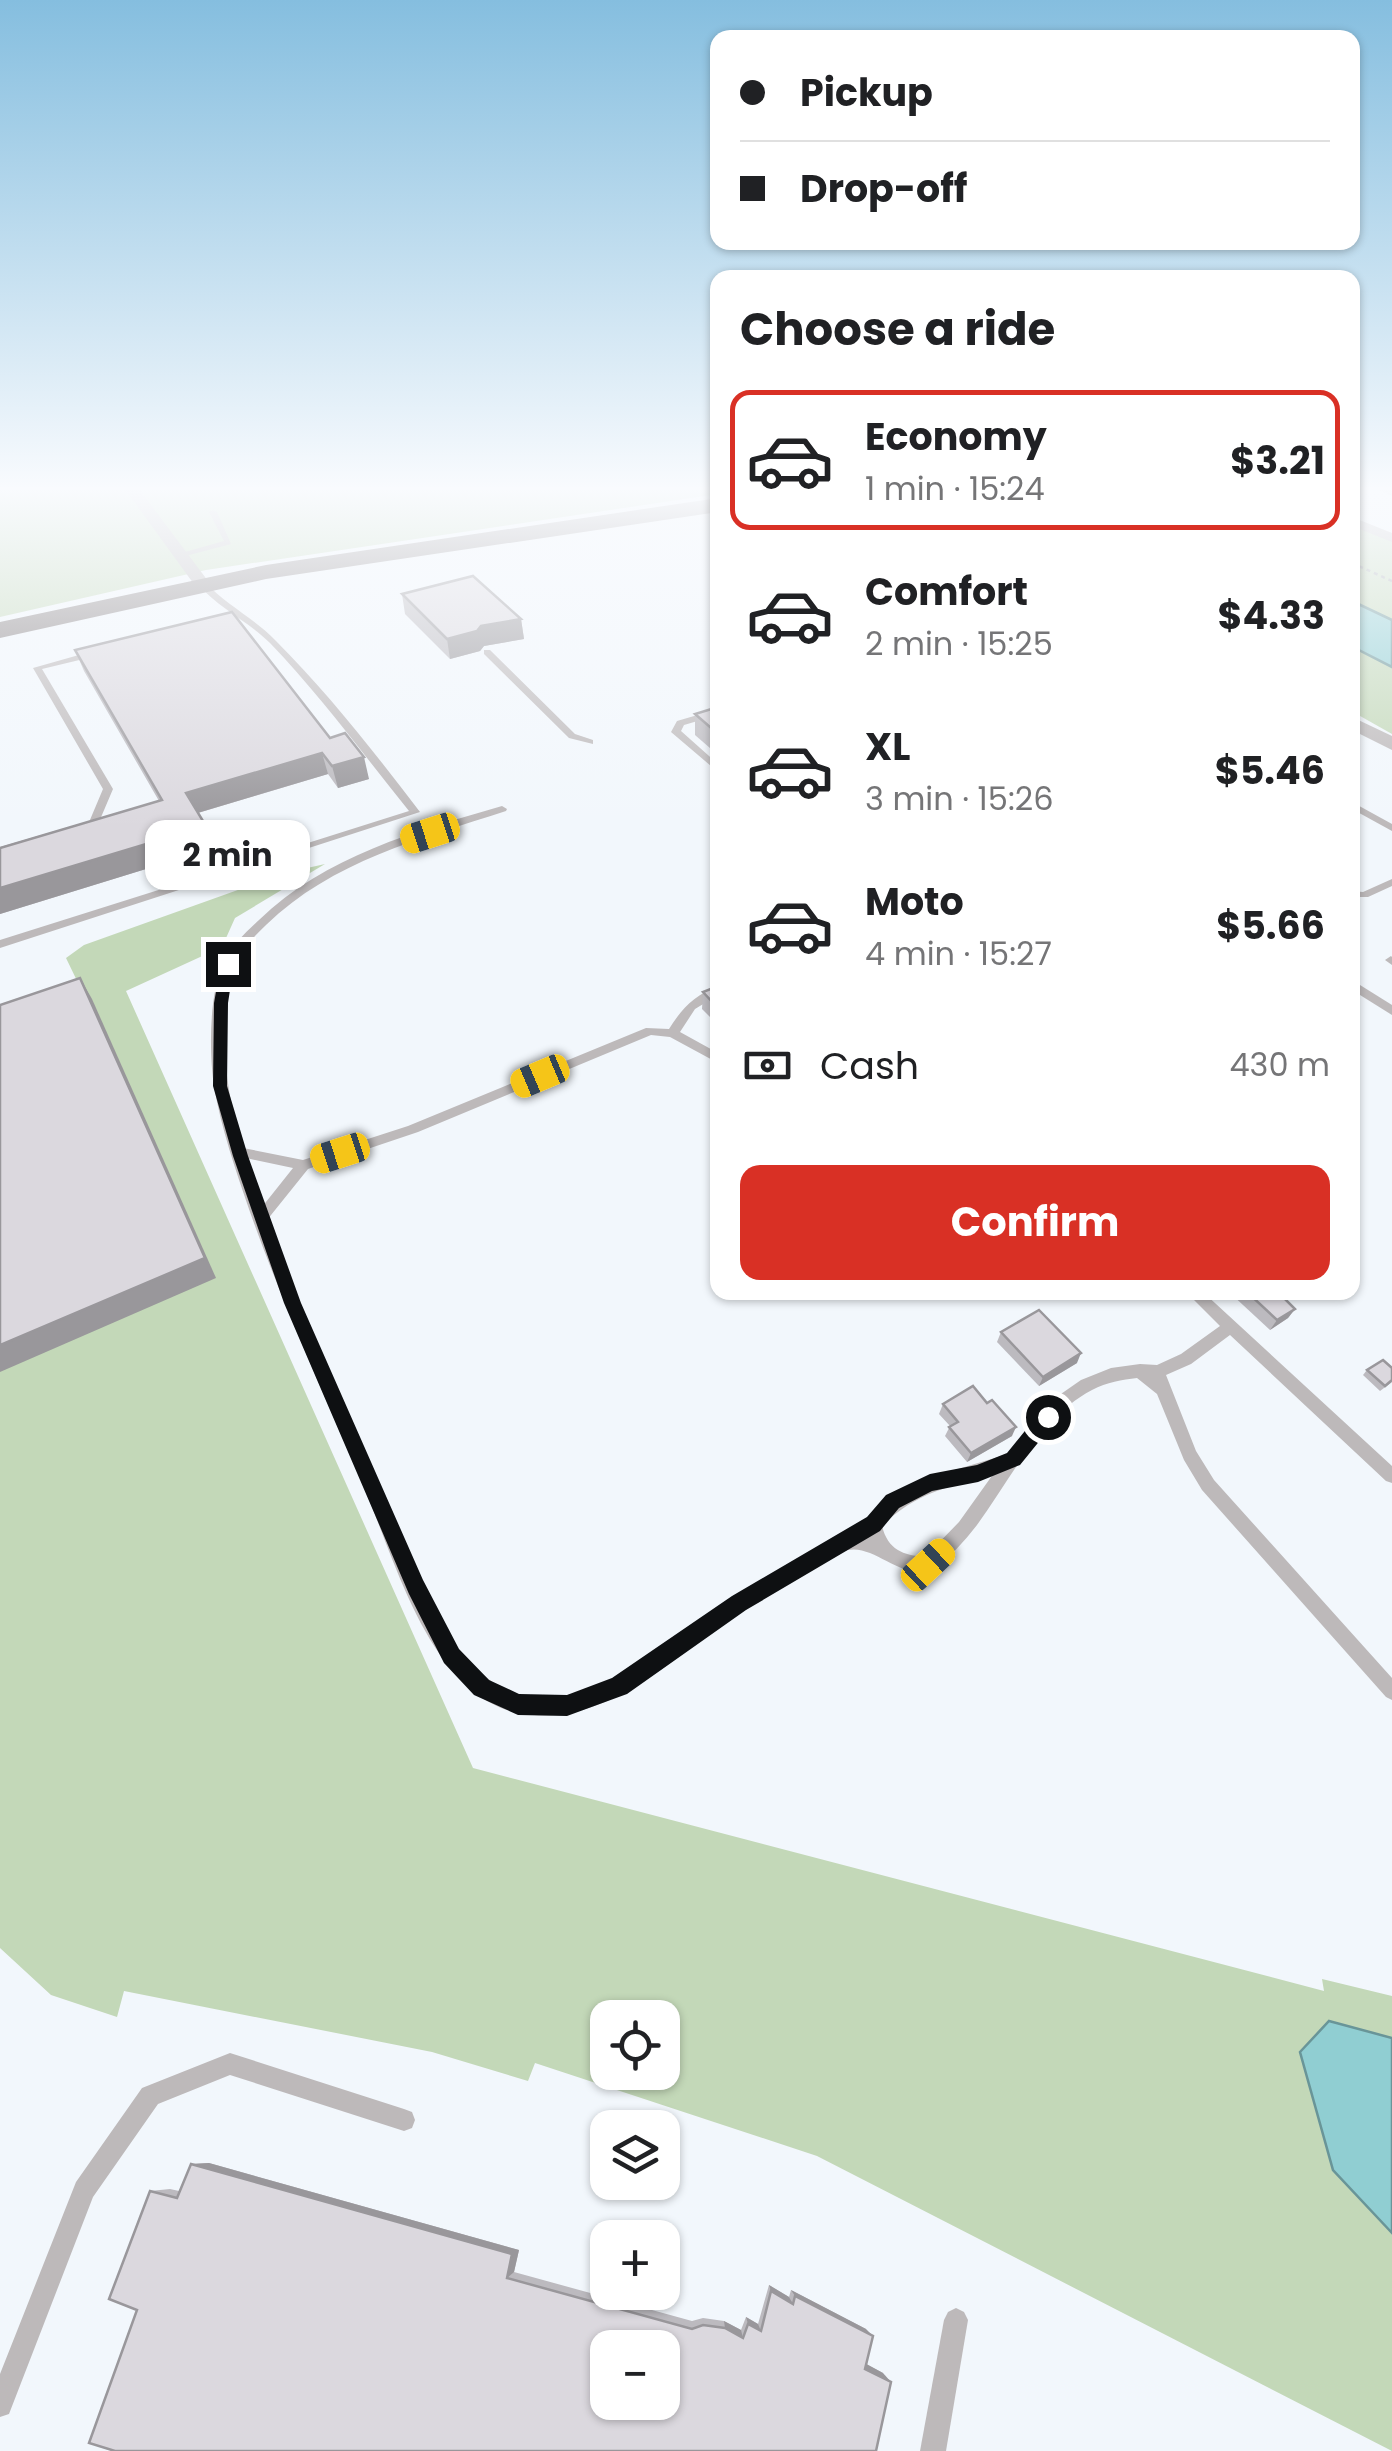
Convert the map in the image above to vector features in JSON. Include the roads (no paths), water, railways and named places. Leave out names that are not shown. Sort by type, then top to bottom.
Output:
[{"type":"main road","points":[[0,630],[134,599]]},
{"type":"street","points":[[1360,726],[1392,744]]},
{"type":"lane","points":[[0,944],[415,812],[276,645],[249,618],[215,599]]},
{"type":"lane","points":[[229,620],[249,618]]},
{"type":"lane","points":[[73,834],[91,829],[108,790],[37,668],[114,649]]},
{"type":"lane","points":[[487,652],[572,736],[590,742]]},
{"type":"lane","points":[[710,714],[680,723],[676,732],[710,762]]},
{"type":"lane","points":[[502,809],[359,856],[316,877],[279,903],[228,964],[221,1003],[220,1086],[292,1303],[416,1587],[452,1656],[482,1688],[518,1705],[567,1706],[619,1686],[739,1603],[874,1524],[892,1501],[930,1483],[978,1474],[1013,1459]]},
{"type":"lane","points":[[1360,810],[1392,828]]},
{"type":"lane","points":[[1360,895],[1392,882]]},
{"type":"lane","points":[[1360,989],[1392,1011]]},
{"type":"lane","points":[[672,1033],[682,1013],[699,997],[710,993]]},
{"type":"lane","points":[[240,1152],[303,1165],[413,1129],[650,1032],[672,1033],[710,1054]]},
{"type":"lane","points":[[262,1218],[303,1165]]},
{"type":"lane","points":[[1201,1300],[1392,1476]]},
{"type":"lane","points":[[846,1541],[877,1546],[896,1562],[928,1565],[956,1539],[1033,1431],[1092,1382],[1113,1371],[1149,1372],[1186,1359],[1230,1327]]},
{"type":"lane","points":[[1149,1372],[1163,1390],[1190,1455],[1208,1484],[1392,1691]]},
{"type":"lane","points":[[874,1524],[877,1546]]},
{"type":"lane","points":[[0,2405],[84,2190],[150,2096],[230,2064],[404,2120]]},
{"type":"lane","points":[[933,2451],[956,2320]]},
{"type":"water","points":[[1360,605],[1392,620],[1392,667],[1360,651]]},
{"type":"water","points":[[1329,2021],[1392,2038],[1392,2233],[1333,2170],[1300,2052]]}]
